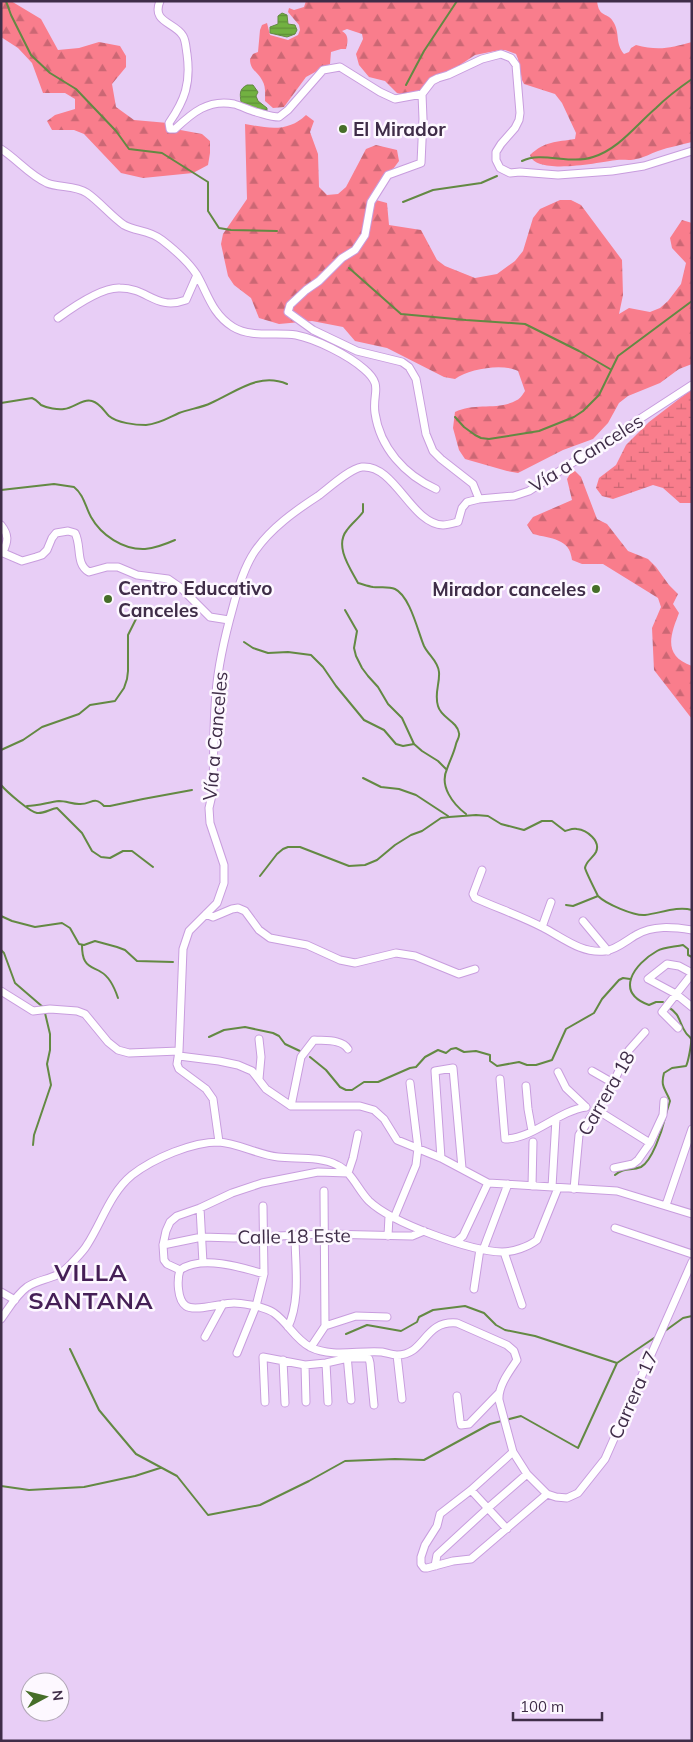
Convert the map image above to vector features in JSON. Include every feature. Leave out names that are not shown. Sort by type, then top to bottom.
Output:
[{"type":"street","points":[[160,1],[158,9],[161,18],[184,37],[188,63],[186,90],[182,103],[168,123],[170,129],[175,129],[201,107],[214,104],[234,104],[279,117],[288,110],[323,70],[330,68],[340,67],[395,99],[422,94]]},
{"type":"street","points":[[480,499],[473,484],[441,459],[434,451],[426,434],[416,379],[409,367],[402,362],[357,351],[313,330],[288,312],[290,304],[319,281],[342,258],[355,250],[365,235],[371,202],[388,175],[421,163],[422,94],[432,81],[448,76],[482,59],[501,54],[511,58],[516,65],[520,113],[515,128],[496,152],[496,160],[500,168],[510,173],[558,175],[612,171],[644,166],[692,151]]},
{"type":"street","points":[[1,149],[47,183],[67,186],[86,192],[124,225],[147,231],[161,239],[197,275],[212,307],[223,320],[234,327],[243,331],[296,335],[309,339],[364,368],[376,384],[375,413],[385,445],[403,467],[419,480],[436,488]]},
{"type":"street","points":[[58,318],[71,308],[102,292],[119,287],[135,290],[163,303],[175,304],[186,300],[197,275]]},
{"type":"street","points":[[309,339],[313,330]]},
{"type":"street","name":"Vía a Canceles","points":[[179,1054],[183,949],[189,931],[217,903],[224,883],[224,865],[210,823],[209,808],[213,791],[216,690],[229,620],[238,588],[255,551],[272,531],[298,509],[350,472],[362,467],[376,470],[389,479],[419,512],[430,521],[443,525],[458,522],[462,508],[467,502],[514,496],[529,491],[692,385]]},
{"type":"street","points":[[1,525],[7,532],[8,542],[2,552],[22,561],[42,555],[47,550],[56,533],[68,531],[75,533],[79,540],[80,562],[88,572],[107,567],[118,568],[137,575],[168,579],[181,588],[210,616],[229,620]]},
{"type":"street","points":[[482,870],[473,890],[475,898],[542,927],[566,941],[588,950],[608,951],[649,930],[669,927],[692,930]]},
{"type":"street","points":[[542,927],[551,902]]},
{"type":"street","points":[[206,914],[213,917],[238,908],[245,911],[259,930],[270,938],[307,945],[340,960],[355,962],[396,953],[415,956],[459,974],[476,969]]},
{"type":"street","points":[[583,921],[608,951]]},
{"type":"street","points":[[678,1028],[662,1012],[676,994],[692,974],[679,966],[667,964],[648,979],[676,994],[692,1007]]},
{"type":"street","points":[[1,991],[33,1011],[50,1009],[77,1011],[85,1014],[108,1042],[118,1050],[129,1053],[179,1054],[238,1065],[252,1071],[266,1089],[291,1106],[360,1106],[374,1110],[384,1119],[397,1140],[441,1158],[488,1183],[618,1191],[692,1214]]},
{"type":"street","name":"Carrera 18","points":[[574,1189],[578,1139],[613,1083],[630,1050],[645,1032]]},
{"type":"street","points":[[259,1039],[261,1057],[259,1079]]},
{"type":"street","points":[[291,1106],[301,1057],[314,1040],[340,1043],[345,1045],[348,1050]]},
{"type":"street","points":[[179,1054],[177,1064],[179,1069],[202,1085],[213,1099],[220,1142]]},
{"type":"street","points":[[441,1158],[435,1071],[454,1069],[462,1168]]},
{"type":"street","points":[[592,1071],[613,1083]]},
{"type":"street","points":[[500,1079],[505,1139],[510,1139],[532,1131],[579,1108],[586,1107],[566,1088],[558,1072]]},
{"type":"street","points":[[388,1236],[392,1217],[416,1165],[418,1148],[410,1083]]},
{"type":"street","points":[[526,1086],[532,1131]]},
{"type":"street","points":[[614,1168],[633,1164],[638,1160],[650,1143],[663,1115],[664,1101]]},
{"type":"street","points":[[597,1110],[650,1143]]},
{"type":"street","points":[[1,1319],[29,1285],[53,1278],[65,1270],[86,1246],[110,1203],[132,1175],[150,1164],[190,1146],[220,1142],[276,1157],[321,1160],[338,1165],[348,1172],[370,1202],[392,1217],[424,1231],[481,1250],[504,1252],[530,1245],[537,1240],[555,1187],[556,1119]]},
{"type":"street","points":[[666,1205],[692,1129]]},
{"type":"street","points":[[348,1172],[358,1134]]},
{"type":"street","points":[[532,1186],[533,1142]]},
{"type":"street","points":[[180,1270],[167,1264],[164,1260],[166,1230],[170,1222],[177,1216],[232,1193],[262,1183],[318,1172],[348,1172]]},
{"type":"street","points":[[456,1242],[463,1236],[488,1183]]},
{"type":"street","points":[[474,1289],[481,1250],[508,1184]]},
{"type":"street","points":[[311,1347],[325,1326],[326,1234],[324,1191]]},
{"type":"street","points":[[236,1353],[256,1306],[264,1274],[263,1206]]},
{"type":"street","points":[[200,1208],[203,1263]]},
{"type":"street","points":[[615,1228],[692,1254]]},
{"type":"street","name":"Calle 18 Este","points":[[164,1245],[202,1237],[326,1234],[412,1236],[424,1231]]},
{"type":"street","points":[[288,1327],[294,1313],[296,1296],[295,1235]]},
{"type":"street","points":[[504,1252],[522,1305]]},
{"type":"street","name":"Carrera 17","points":[[547,1494],[568,1498],[578,1493],[604,1459],[692,1262]]},
{"type":"street","points":[[180,1270],[184,1267],[203,1263],[233,1265],[264,1274]]},
{"type":"street","points":[[180,1270],[179,1290],[181,1300],[184,1305],[190,1308],[236,1303],[256,1306],[274,1313],[298,1338],[311,1347],[369,1359],[374,1405]]},
{"type":"street","points":[[1,1292],[15,1300]]},
{"type":"street","points":[[205,1337],[223,1304]]},
{"type":"street","points":[[325,1326],[356,1316],[387,1317]]},
{"type":"street","points":[[264,1402],[263,1359],[265,1356],[305,1365],[326,1363],[347,1355],[382,1352],[397,1355],[413,1352],[425,1335],[441,1324],[450,1322],[457,1322],[507,1345],[514,1351],[517,1360],[499,1393],[469,1424],[461,1424],[457,1396]]},
{"type":"street","points":[[347,1355],[351,1400]]},
{"type":"street","points":[[397,1355],[402,1399]]},
{"type":"street","points":[[283,1360],[285,1403]]},
{"type":"street","points":[[326,1363],[328,1402]]},
{"type":"street","points":[[305,1365],[306,1402]]},
{"type":"street","points":[[499,1393],[513,1452],[527,1474],[547,1494],[471,1559],[424,1568],[421,1564],[421,1557],[425,1545],[437,1526],[440,1514],[471,1490],[513,1452]]},
{"type":"street","points":[[435,1566],[437,1555],[527,1474]]},
{"type":"street","points":[[471,1490],[508,1529]]},
{"type":"green space","points":[[1,1],[11,1],[41,19],[58,50],[79,48],[99,42],[120,46],[126,56],[126,67],[112,84],[116,107],[134,120],[168,123],[175,129],[202,134],[210,141],[208,165],[193,173],[143,178],[121,173],[84,134],[74,130],[52,130],[47,121],[55,115],[75,109],[75,99],[65,93],[43,93],[32,63],[18,48],[1,37]]},
{"type":"green space","points":[[306,1],[597,1],[602,13],[612,19],[617,31],[619,46],[624,54],[636,45],[664,48],[692,42],[692,142],[634,160],[569,166],[544,165],[535,161],[530,155],[535,150],[546,145],[575,139],[576,133],[562,103],[555,94],[524,84],[516,54],[500,50],[475,55],[448,73],[432,77],[420,90],[407,96],[397,93],[385,81],[369,77],[359,65],[356,54],[363,39],[362,34],[347,29],[342,31],[346,34],[347,38],[346,49],[331,52],[330,64],[306,77],[284,107],[273,108],[265,101],[263,82],[252,68],[250,59],[253,54],[258,52],[262,25],[267,23],[270,35],[288,40],[298,35],[299,25],[288,12],[289,8],[294,10],[304,7]]},
{"type":"green space","points":[[306,115],[314,121],[310,132],[318,154],[319,187],[327,195],[338,194],[346,187],[366,149],[376,145],[397,150],[399,161],[379,188],[376,200],[387,203],[389,225],[421,230],[437,260],[445,266],[475,278],[497,274],[515,261],[523,251],[533,218],[540,209],[560,200],[571,200],[581,205],[622,260],[623,295],[619,314],[629,308],[650,312],[660,308],[668,301],[681,284],[686,263],[672,248],[670,238],[682,220],[692,223],[692,364],[679,369],[660,383],[628,396],[619,403],[608,423],[593,439],[563,450],[518,473],[465,459],[459,450],[453,428],[455,412],[470,407],[502,405],[518,399],[525,391],[518,371],[495,367],[468,372],[455,379],[444,377],[387,348],[355,341],[343,327],[312,321],[279,324],[259,318],[251,298],[234,285],[228,276],[221,244],[223,234],[247,199],[245,124],[269,128],[284,127],[292,125]]},
{"type":"green space","points":[[692,389],[692,503],[680,503],[663,488],[653,485],[613,499],[602,496],[596,488],[599,478],[616,465],[626,445],[649,422]]},
{"type":"green space","points":[[573,469],[581,477],[597,519],[607,524],[628,551],[648,559],[678,594],[673,604],[679,613],[673,630],[671,644],[676,657],[692,666],[692,719],[654,670],[652,628],[661,607],[658,598],[603,564],[582,564],[572,560],[568,547],[564,543],[533,534],[527,525],[533,517],[572,500],[567,479]]},
{"type":"shaded area","points":[[282,13],[287,15],[288,24],[295,25],[297,30],[295,34],[287,37],[270,33],[270,27],[278,24],[278,16]]},
{"type":"shaded area","points":[[247,85],[253,85],[258,92],[256,96],[258,101],[267,108],[267,113],[246,106],[241,102],[241,92]]},
{"type":"waterway","points":[[6,1],[31,55],[50,73],[76,89],[116,131],[129,149],[162,153],[208,182],[208,211],[219,228],[277,231]]},
{"type":"waterway","points":[[406,85],[424,51],[457,1]]},
{"type":"waterway","points":[[522,161],[538,157],[575,160],[593,157],[602,153],[627,136],[664,100],[692,79]]},
{"type":"waterway","points":[[403,202],[433,190],[481,183],[497,176]]},
{"type":"waterway","points":[[349,268],[401,314],[525,324],[610,369]]},
{"type":"waterway","points":[[455,417],[475,435],[489,439],[539,431],[574,417],[599,395],[618,356],[692,301]]},
{"type":"waterway","points":[[1,403],[32,398],[43,406],[62,409],[89,400],[97,403],[112,418],[122,422],[146,425],[207,405],[257,382],[267,380],[287,384]]},
{"type":"waterway","points":[[1,490],[54,484],[74,487],[82,497],[95,524],[121,544],[137,549],[145,549],[175,540]]},
{"type":"waterway","points":[[363,504],[363,512],[343,536],[342,543],[345,557],[358,583],[373,587],[392,588],[400,593],[409,606],[424,646],[437,665],[439,672],[438,706],[442,714],[455,725],[459,734],[445,775],[446,788],[452,800],[466,814]]},
{"type":"waterway","points":[[345,610],[357,631],[354,648],[362,668],[378,687],[388,704],[402,718],[414,744],[446,769]]},
{"type":"waterway","points":[[1,750],[23,740],[42,727],[79,714],[90,705],[115,701],[124,688],[127,679],[128,635],[136,619]]},
{"type":"waterway","points":[[244,642],[253,648],[268,653],[288,652],[311,655],[323,667],[364,720],[384,730],[396,744],[403,746],[414,744]]},
{"type":"waterway","points":[[363,778],[381,787],[399,789],[416,795],[448,816]]},
{"type":"waterway","points":[[1,785],[34,812],[42,813],[57,808],[82,833],[92,851],[101,857],[110,858],[123,851],[132,851],[153,867]]},
{"type":"waterway","points":[[27,806],[59,801],[79,804],[98,801],[104,806],[110,806],[192,790]]},
{"type":"waterway","points":[[260,876],[277,854],[288,847],[300,847],[349,866],[365,865],[377,860],[395,845],[411,835],[422,831],[441,818],[476,815],[488,816],[501,824],[524,830],[542,821],[552,821],[565,831],[572,829],[585,831],[597,844],[596,852],[585,868],[598,896],[602,899],[620,909],[640,915],[675,909],[692,910]]},
{"type":"waterway","points":[[566,905],[573,906],[598,896]]},
{"type":"waterway","points":[[1,916],[35,927],[62,923],[70,928],[79,944],[84,945],[95,941],[125,950],[137,961],[173,962]]},
{"type":"waterway","points":[[82,945],[85,961],[90,967],[101,972],[110,980],[118,998]]},
{"type":"waterway","points":[[663,1002],[649,1005],[632,993],[630,986],[631,978],[635,970],[657,951],[666,948],[683,945],[688,949],[688,955],[692,957]]},
{"type":"waterway","points":[[1,950],[4,953],[15,983],[44,1008]]},
{"type":"waterway","points":[[310,1057],[326,1070],[340,1087],[346,1090],[352,1090],[364,1082],[378,1082],[416,1067],[425,1057],[438,1050],[446,1053],[456,1048],[464,1052],[476,1051],[490,1055],[490,1061],[497,1066],[519,1062],[527,1065],[536,1065],[552,1060],[566,1029],[594,1013],[602,999],[619,980],[623,978],[630,979]]},
{"type":"waterway","points":[[666,1114],[670,1101],[663,1085],[664,1073],[672,1068],[686,1066],[691,1041],[678,1016],[668,1007]]},
{"type":"waterway","points":[[33,1145],[34,1135],[51,1085],[47,1064],[50,1050],[50,1034],[45,1013]]},
{"type":"waterway","points":[[209,1037],[224,1030],[245,1027],[273,1033],[279,1036],[285,1044],[302,1052]]},
{"type":"waterway","points":[[615,1175],[621,1171],[641,1167],[645,1164],[656,1145],[665,1118]]},
{"type":"waterway","points":[[346,1334],[367,1325],[401,1331],[417,1322],[419,1317],[433,1310],[465,1306],[484,1313],[496,1325],[505,1330],[535,1336],[617,1363]]},
{"type":"waterway","points":[[665,1331],[683,1318],[692,1316]]},
{"type":"waterway","points":[[70,1349],[99,1410],[136,1454],[177,1476],[208,1515],[260,1505],[345,1461],[424,1460],[490,1424],[521,1416],[578,1448],[617,1363],[657,1336]]},
{"type":"waterway","points":[[1,1486],[29,1490],[84,1487],[135,1476],[160,1468]]},
{"type":"place","name":"El Mirador","points":[[343,129]]},
{"type":"place","name":"Mirador canceles","points":[[596,589]]},
{"type":"place","name":"Centro Educativo Canceles","points":[[108,599]]},
{"type":"district","name":"VILLA SANTANA","points":[[91,1287]]}]
